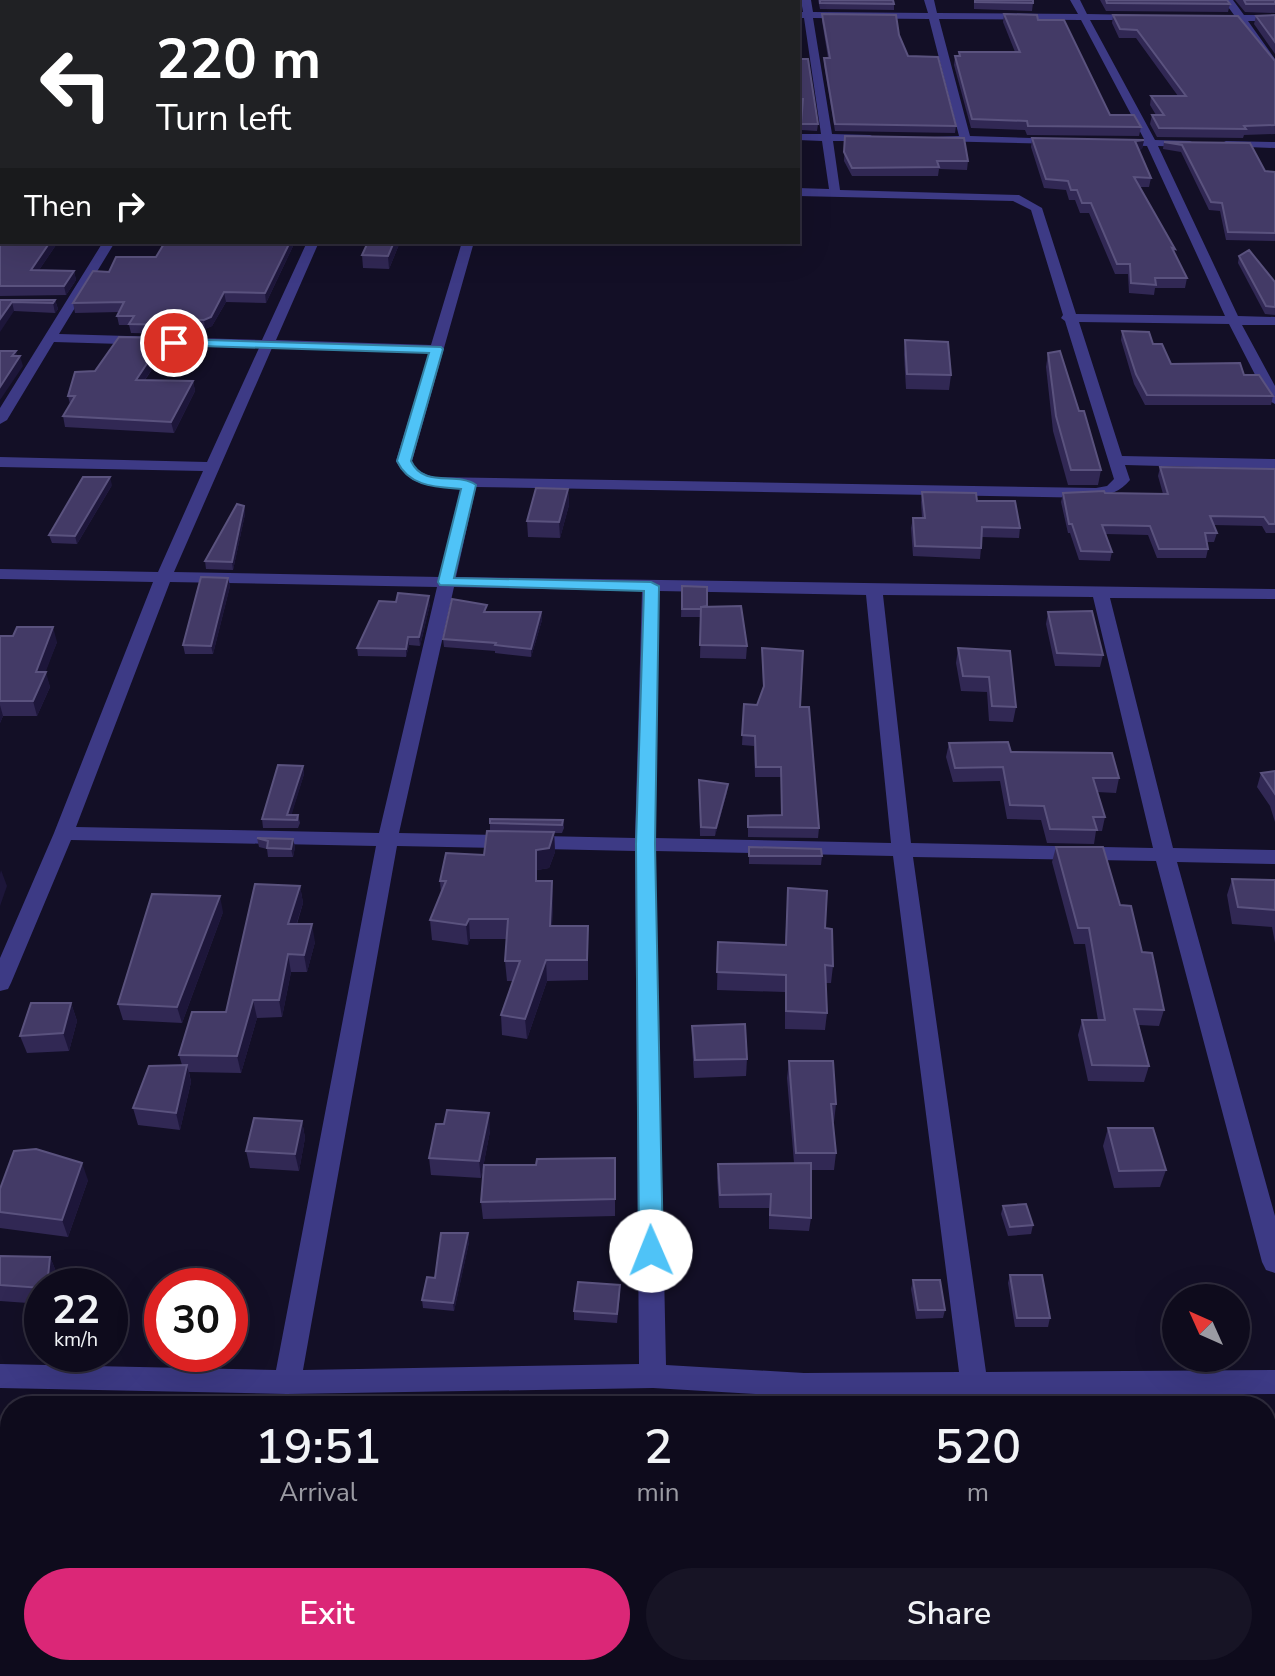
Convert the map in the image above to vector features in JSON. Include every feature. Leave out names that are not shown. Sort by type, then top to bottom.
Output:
[{"type":"street","points":[[806,0],[803,15],[835,192]]},
{"type":"street","points":[[929,0],[965,139]]},
{"type":"street","points":[[1075,0],[1151,143],[1233,320],[1275,400]]},
{"type":"street","points":[[1228,0],[1275,66]]},
{"type":"street","points":[[803,15],[1146,17]]},
{"type":"street","points":[[1209,18],[1275,18]]},
{"type":"street","points":[[800,137],[877,138]]},
{"type":"street","points":[[920,138],[1071,141]]},
{"type":"street","points":[[1103,142],[1197,144]]},
{"type":"street","points":[[1213,144],[1275,145]]},
{"type":"street","points":[[467,244],[404,461],[410,473],[430,482],[1096,493],[1112,489],[1122,480],[1068,318],[1036,208],[1015,198],[800,192]]},
{"type":"street","points":[[0,420],[6,399],[50,338],[63,302],[107,244]]},
{"type":"street","points":[[0,983],[64,833],[164,576],[312,244]]},
{"type":"street","points":[[1068,318],[1275,321]]},
{"type":"street","points":[[50,338],[437,349]]},
{"type":"street","points":[[1114,460],[1275,464]]},
{"type":"street","points":[[0,462],[212,467]]},
{"type":"street","points":[[287,1382],[388,838],[469,485]]},
{"type":"street","points":[[0,574],[1275,594]]},
{"type":"street","points":[[651,586],[645,844],[653,1376]]},
{"type":"street","points":[[874,590],[902,849],[974,1382]]},
{"type":"street","points":[[1100,593],[1165,856],[1275,1262]]},
{"type":"street","points":[[64,833],[1275,857]]},
{"type":"street","points":[[0,1376],[287,1382],[653,1376],[804,1396],[974,1382],[1275,1382]]},
{"type":"building","points":[[820,0],[893,0],[894,4],[820,3]]},
{"type":"building","points":[[1033,0],[1033,3],[975,2]]},
{"type":"building","points":[[1106,0],[1227,0],[1230,4],[1107,3]]},
{"type":"building","points":[[1244,0],[1275,0],[1275,4],[1246,4]]},
{"type":"building","points":[[822,14],[896,15],[899,35],[908,56],[938,57],[956,126],[835,124],[824,58],[830,58]]},
{"type":"building","points":[[1004,14],[1037,15],[1038,20],[1064,20],[1110,115],[1134,115],[1141,127],[1028,126],[1027,121],[972,119],[955,56],[960,56],[959,52],[1020,52]]},
{"type":"building","points":[[1113,15],[1238,16],[1275,61],[1275,125],[1244,126],[1246,129],[1159,128],[1152,115],[1164,115],[1151,96],[1186,96],[1137,30],[1120,29]]},
{"type":"building","points":[[1275,15],[1275,42],[1256,16]]},
{"type":"building","points":[[800,59],[808,59],[818,124],[801,124],[803,99],[800,99]]},
{"type":"building","points":[[845,136],[964,138],[968,161],[937,161],[939,167],[852,168],[844,152]]},
{"type":"building","points":[[1032,138],[1144,140],[1135,141],[1151,178],[1134,177],[1175,249],[1172,248],[1187,278],[1155,278],[1156,285],[1131,283],[1130,264],[1117,264],[1091,203],[1082,203],[1077,190],[1071,190],[1068,181],[1046,179]]},
{"type":"building","points":[[1164,142],[1250,143],[1265,171],[1275,172],[1275,233],[1228,232],[1222,203],[1211,202],[1182,145]]},
{"type":"building","points":[[0,244],[49,244],[31,270],[74,271],[64,286],[0,286]]},
{"type":"building","points":[[164,244],[289,244],[265,293],[224,292],[211,317],[204,320],[177,319],[173,325],[129,324],[134,316],[117,316],[124,302],[73,303],[93,271],[109,272],[116,257],[156,257]]},
{"type":"building","points":[[367,244],[393,244],[388,256],[362,255]]},
{"type":"building","points":[[1249,250],[1275,282],[1275,307],[1266,306],[1239,256]]},
{"type":"building","points":[[0,300],[55,300],[53,303],[12,302],[0,319]]},
{"type":"building","points":[[1122,331],[1149,332],[1153,344],[1162,344],[1171,364],[1240,363],[1244,375],[1259,375],[1273,396],[1147,395],[1136,374]]},
{"type":"building","points":[[119,337],[164,338],[136,380],[193,381],[171,422],[63,416],[75,396],[68,396],[75,372],[95,371]]},
{"type":"building","points":[[905,340],[948,342],[951,375],[907,374]]},
{"type":"building","points":[[0,351],[16,351],[12,356],[20,356],[0,387]]},
{"type":"building","points":[[1060,351],[1079,411],[1084,411],[1101,470],[1071,470],[1056,416],[1048,353]]},
{"type":"building","points":[[1160,467],[1275,469],[1275,524],[1269,524],[1264,517],[1210,516],[1217,533],[1205,533],[1208,549],[1159,549],[1150,526],[1102,525],[1112,552],[1081,551],[1072,524],[1069,524],[1063,493],[1168,494]]},
{"type":"building","points":[[83,477],[110,477],[75,536],[49,535]]},
{"type":"building","points":[[536,488],[568,489],[559,522],[527,521]]},
{"type":"building","points":[[922,492],[976,493],[977,501],[1015,501],[1020,528],[982,527],[981,548],[915,546],[913,518],[925,518]]},
{"type":"building","points":[[237,504],[244,506],[232,562],[205,561]]},
{"type":"building","points":[[201,577],[228,578],[211,646],[183,645]]},
{"type":"building","points":[[682,586],[707,587],[707,606],[682,609]]},
{"type":"building","points":[[398,593],[429,596],[419,637],[408,637],[406,649],[357,648],[379,601],[396,602]]},
{"type":"building","points":[[452,599],[487,605],[484,612],[541,612],[531,649],[443,639]]},
{"type":"building","points":[[741,606],[747,646],[700,645],[701,607]]},
{"type":"building","points":[[1092,611],[1103,655],[1057,653],[1048,612]]},
{"type":"building","points":[[17,627],[53,627],[36,672],[46,672],[33,701],[0,701],[0,636],[13,636]]},
{"type":"building","points":[[762,648],[803,651],[800,707],[809,707],[819,828],[748,827],[748,816],[782,815],[781,767],[756,767],[755,736],[742,735],[744,704],[757,705],[764,686]]},
{"type":"building","points":[[958,648],[1010,651],[1016,707],[992,706],[989,677],[963,676]]},
{"type":"building","points":[[1008,742],[1011,752],[1112,753],[1119,778],[1093,778],[1105,817],[1093,817],[1097,830],[1050,829],[1044,806],[1010,805],[1003,767],[955,768],[949,743]]},
{"type":"building","points":[[278,765],[303,766],[287,815],[298,815],[297,820],[262,819]]},
{"type":"building","points":[[1275,771],[1275,794],[1261,773]]},
{"type":"building","points":[[699,780],[728,784],[716,828],[701,827]]},
{"type":"building","points":[[490,819],[563,820],[562,825],[490,823]]},
{"type":"building","points":[[487,831],[554,832],[549,848],[536,850],[536,881],[552,881],[550,926],[588,926],[587,960],[546,960],[525,1019],[501,1015],[520,961],[505,961],[508,919],[469,919],[466,925],[430,920],[446,881],[440,881],[446,853],[484,855]]},
{"type":"building","points":[[257,838],[293,839],[291,849],[267,848],[268,841]]},
{"type":"building","points":[[749,847],[821,849],[822,856],[749,856]]},
{"type":"building","points":[[1056,847],[1103,847],[1120,905],[1131,906],[1142,952],[1152,953],[1164,1010],[1134,1009],[1149,1066],[1092,1065],[1082,1020],[1105,1020],[1089,928],[1078,928]]},
{"type":"building","points":[[1232,879],[1275,880],[1275,910],[1238,907]]},
{"type":"building","points":[[255,884],[300,886],[288,924],[312,924],[304,955],[288,954],[279,1000],[253,1000],[237,1056],[179,1055],[192,1012],[226,1012]]},
{"type":"building","points":[[788,888],[827,891],[825,928],[832,929],[833,966],[825,965],[827,1013],[786,1011],[786,975],[717,972],[718,942],[786,945]]},
{"type":"building","points":[[152,894],[220,896],[177,1007],[118,1004]]},
{"type":"building","points":[[31,1003],[71,1003],[63,1033],[20,1036]]},
{"type":"building","points":[[745,1024],[747,1059],[695,1060],[692,1026]]},
{"type":"building","points":[[789,1061],[833,1061],[836,1104],[831,1104],[836,1153],[796,1153]]},
{"type":"building","points":[[187,1065],[176,1113],[133,1108],[149,1066]]},
{"type":"building","points":[[447,1110],[489,1113],[479,1161],[429,1158],[436,1124],[444,1124]]},
{"type":"building","points":[[254,1118],[302,1121],[295,1154],[246,1151]]},
{"type":"building","points":[[1108,1128],[1153,1128],[1166,1170],[1119,1171]]},
{"type":"building","points":[[36,1149],[82,1163],[62,1220],[0,1212],[0,1189],[14,1151]]},
{"type":"building","points":[[615,1158],[615,1199],[481,1202],[484,1165],[536,1165],[537,1159]]},
{"type":"building","points":[[811,1163],[811,1218],[770,1215],[771,1194],[720,1195],[718,1164]]},
{"type":"building","points":[[1026,1204],[1033,1225],[1010,1227],[1003,1206]]},
{"type":"building","points":[[441,1233],[468,1233],[453,1303],[422,1300],[427,1277],[435,1278]]},
{"type":"building","points":[[0,1256],[50,1257],[49,1268],[24,1268],[24,1287],[0,1285]]},
{"type":"building","points":[[1010,1275],[1042,1275],[1050,1318],[1017,1318]]},
{"type":"building","points":[[913,1280],[940,1280],[945,1310],[918,1310]]},
{"type":"building","points":[[578,1282],[620,1285],[617,1314],[574,1311]]},
{"type":"route","points":[[174,343],[437,349],[404,461],[410,473],[430,482],[469,485],[445,582],[651,586],[645,844],[651,1251]]}]
